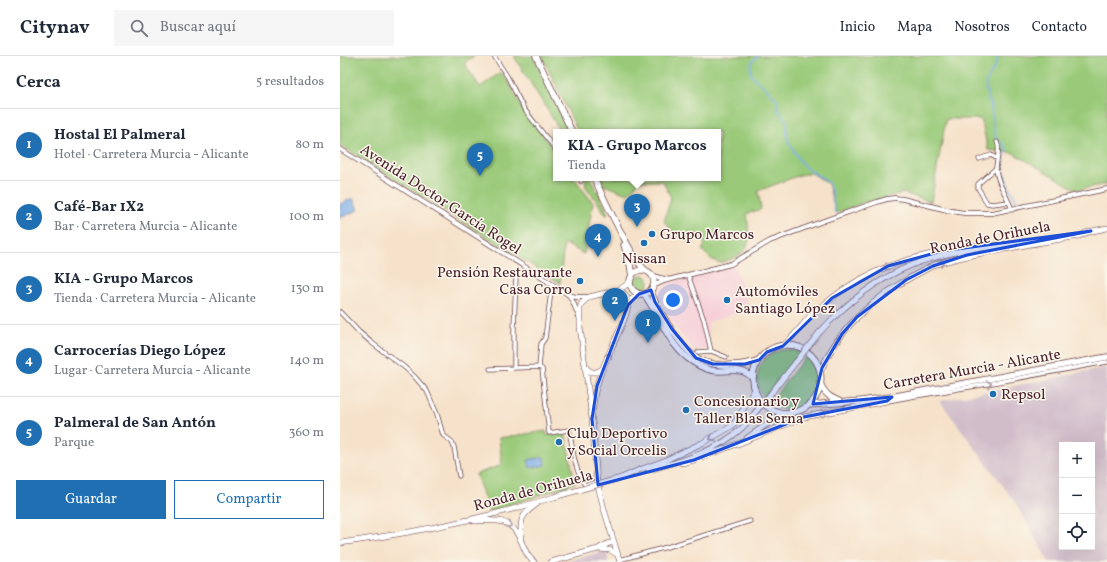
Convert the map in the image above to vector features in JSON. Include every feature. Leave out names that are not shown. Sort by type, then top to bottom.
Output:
[{"type":"highway","points":[[536,56],[571,129]]},
{"type":"highway","points":[[595,181],[636,261],[653,280],[652,288],[655,302],[682,345],[696,358],[707,363],[725,366],[751,364],[759,360],[767,352],[777,347],[791,346],[799,348],[807,352],[817,365],[820,373],[820,383],[817,395],[809,404],[797,412],[783,413],[768,408],[758,396],[753,379],[759,360]]},
{"type":"highway","points":[[619,229],[630,264],[630,285],[632,289],[641,294],[649,292],[652,288]]},
{"type":"highway","points":[[631,279],[634,274],[639,271],[648,273]]},
{"type":"highway","points":[[641,294],[671,339],[680,351],[691,361],[716,371],[744,372],[753,379]]},
{"type":"highway","name":"Carretera Murcia - Alicante","points":[[809,404],[889,399],[910,393],[1107,357]]},
{"type":"highway","points":[[820,383],[823,390],[830,397],[841,402]]},
{"type":"main road","name":"Ronda de Orihuela","points":[[340,543],[408,533],[504,512],[658,468],[693,456],[717,445],[743,427],[840,310],[867,289],[889,276],[913,265],[958,253],[1107,228]]},
{"type":"main road","points":[[820,373],[833,348],[857,317],[884,294],[906,280],[933,266],[967,255],[1080,236],[1091,231]]},
{"type":"main road","points":[[783,346],[812,315],[832,298],[848,286],[888,266],[903,260],[942,251],[1022,239],[1034,240]]},
{"type":"main road","points":[[619,561],[597,482],[592,419],[580,327],[580,308],[582,303],[589,297],[618,290],[625,286],[631,279]]},
{"type":"main road","points":[[592,419],[593,404],[602,368],[623,323],[628,304],[627,297],[624,293],[618,290]]},
{"type":"main road","points":[[628,304],[632,299],[641,294]]},
{"type":"main road","points":[[586,366],[587,370],[594,373],[598,372],[602,368]]},
{"type":"main road","points":[[621,478],[666,460],[727,430],[738,418],[755,389]]},
{"type":"main road","points":[[658,468],[694,460],[804,417],[889,399]]},
{"type":"main road","points":[[735,445],[783,413]]},
{"type":"main road","points":[[522,542],[520,525],[521,520],[528,510],[540,502]]},
{"type":"main road","points":[[461,522],[496,520],[504,521],[510,524],[517,531],[527,559],[534,562]]},
{"type":"main road","points":[[598,548],[607,541],[609,528]]},
{"type":"main road","points":[[551,562],[598,548],[607,548],[614,543]]},
{"type":"main road","points":[[598,548],[610,550],[617,554]]},
{"type":"street","points":[[494,56],[507,76],[524,109],[553,146]]},
{"type":"street","points":[[997,142],[996,168],[998,179],[1012,210]]},
{"type":"street","name":"Avenida Doctor García Rogel","points":[[340,149],[552,284],[569,296],[580,318]]},
{"type":"street","points":[[979,159],[991,155],[996,158]]},
{"type":"street","points":[[996,168],[978,184],[978,188],[987,203],[992,204],[1009,202]]},
{"type":"street","points":[[652,288],[670,279],[730,264],[770,242],[826,220],[887,199],[903,199],[964,213],[992,213],[1107,189]]},
{"type":"street","points":[[648,273],[660,278],[670,279]]},
{"type":"street","points":[[688,275],[704,320],[712,351]]},
{"type":"street","points":[[514,368],[516,278]]},
{"type":"street","points":[[552,284],[545,338],[541,344],[539,366],[542,369],[549,433],[569,430],[575,460],[581,479],[585,485],[597,482]]},
{"type":"street","points":[[569,296],[589,297]]},
{"type":"street","points":[[340,312],[372,343],[414,376],[427,391],[437,414],[443,435],[452,442],[454,447],[459,476]]},
{"type":"street","points":[[698,352],[712,351],[726,357]]},
{"type":"street","points":[[889,399],[976,386],[1107,362]]},
{"type":"street","points":[[490,369],[539,366]]},
{"type":"street","points":[[910,393],[916,396]]},
{"type":"street","points":[[619,561],[750,521]]},
{"type":"highlighted area","points":[[1091,231],[967,255],[933,266],[906,280],[857,317],[842,334],[822,368],[813,404],[892,397],[887,401],[804,417],[694,460],[598,485],[592,419],[597,386],[628,305],[639,294],[651,290],[655,302],[672,329],[696,358],[713,364],[745,364],[759,360],[767,352],[783,346],[832,298],[888,266],[942,251]]},
{"type":"shaded area","points":[[735,266],[750,309],[708,322],[710,349],[693,350],[674,326],[657,295],[661,288],[670,282]]},
{"type":"shaded area","points":[[1107,367],[1107,562],[1049,562],[1015,502],[940,401]]},
{"type":"shaded area","points":[[608,550],[608,562],[564,562]]},
{"type":"green space","points":[[340,56],[474,56],[464,63],[480,87],[501,72],[510,85],[522,108],[553,149],[553,181],[576,181],[593,203],[584,254],[564,243],[560,283],[340,145]]},
{"type":"green space","points":[[514,56],[533,56],[568,129],[559,129]]},
{"type":"green space","points":[[542,56],[1107,56],[1107,184],[1077,190],[1013,153],[988,150],[981,119],[946,119],[931,202],[903,193],[860,204],[836,213],[828,184],[812,173],[800,175],[758,191],[761,209],[747,214],[749,233],[747,247],[744,252],[738,256],[719,263],[711,259],[702,250],[705,245],[703,240],[695,238],[692,243],[674,234],[664,221],[671,198],[663,181],[721,181],[721,129],[577,129]]},
{"type":"green space","points":[[585,181],[592,181],[608,214],[606,215],[586,187]]},
{"type":"green space","points":[[602,181],[640,181],[627,194],[604,186]]},
{"type":"green space","points":[[639,275],[645,275],[649,279],[649,285],[645,289],[639,289],[635,285],[635,279]]},
{"type":"green space","points":[[783,350],[800,352],[764,398],[757,383],[759,368],[768,356]]},
{"type":"green space","points":[[806,356],[814,367],[816,378],[815,389],[809,399],[801,406],[791,409],[780,409],[769,403]]},
{"type":"green space","points":[[546,431],[546,435],[565,433],[575,483],[489,512],[476,474],[502,465],[499,438]]},
{"type":"water","points":[[353,198],[358,210],[340,218],[340,204]]},
{"type":"water","points":[[544,457],[545,465],[530,468],[528,460]]},
{"type":"waterway","points":[[758,56],[751,63],[751,75],[777,99],[778,111],[785,118],[787,124],[788,141],[805,167],[828,183],[832,193],[835,213]]},
{"type":"waterway","points":[[998,56],[998,60],[987,82],[986,90],[991,107],[996,138],[1007,150],[1003,163],[1005,176],[1007,183],[1017,201]]},
{"type":"place","name":"Palmeral de San Antón","points":[[480,176]]},
{"type":"place","name":"KIA - Grupo Marcos","points":[[637,227]]},
{"type":"place","name":"Grupo Marcos","points":[[652,234]]},
{"type":"place","name":"Nissan","points":[[644,243]]},
{"type":"place","name":"Carrocerías Diego López","points":[[598,257]]},
{"type":"place","name":"Pensión Restaurante Casa Corro","points":[[580,281]]},
{"type":"place","name":"Automóviles Santiago López","points":[[727,300]]},
{"type":"place","name":"Café-Bar 1X2","points":[[615,321]]},
{"type":"place","name":"Hostal El Palmeral","points":[[648,343]]},
{"type":"place","name":"Repsol","points":[[993,394]]},
{"type":"place","name":"Concesionario y Taller Blas Serna","points":[[686,410]]},
{"type":"place","name":"Club Deportivo y Social Orcelis","points":[[559,442]]}]
